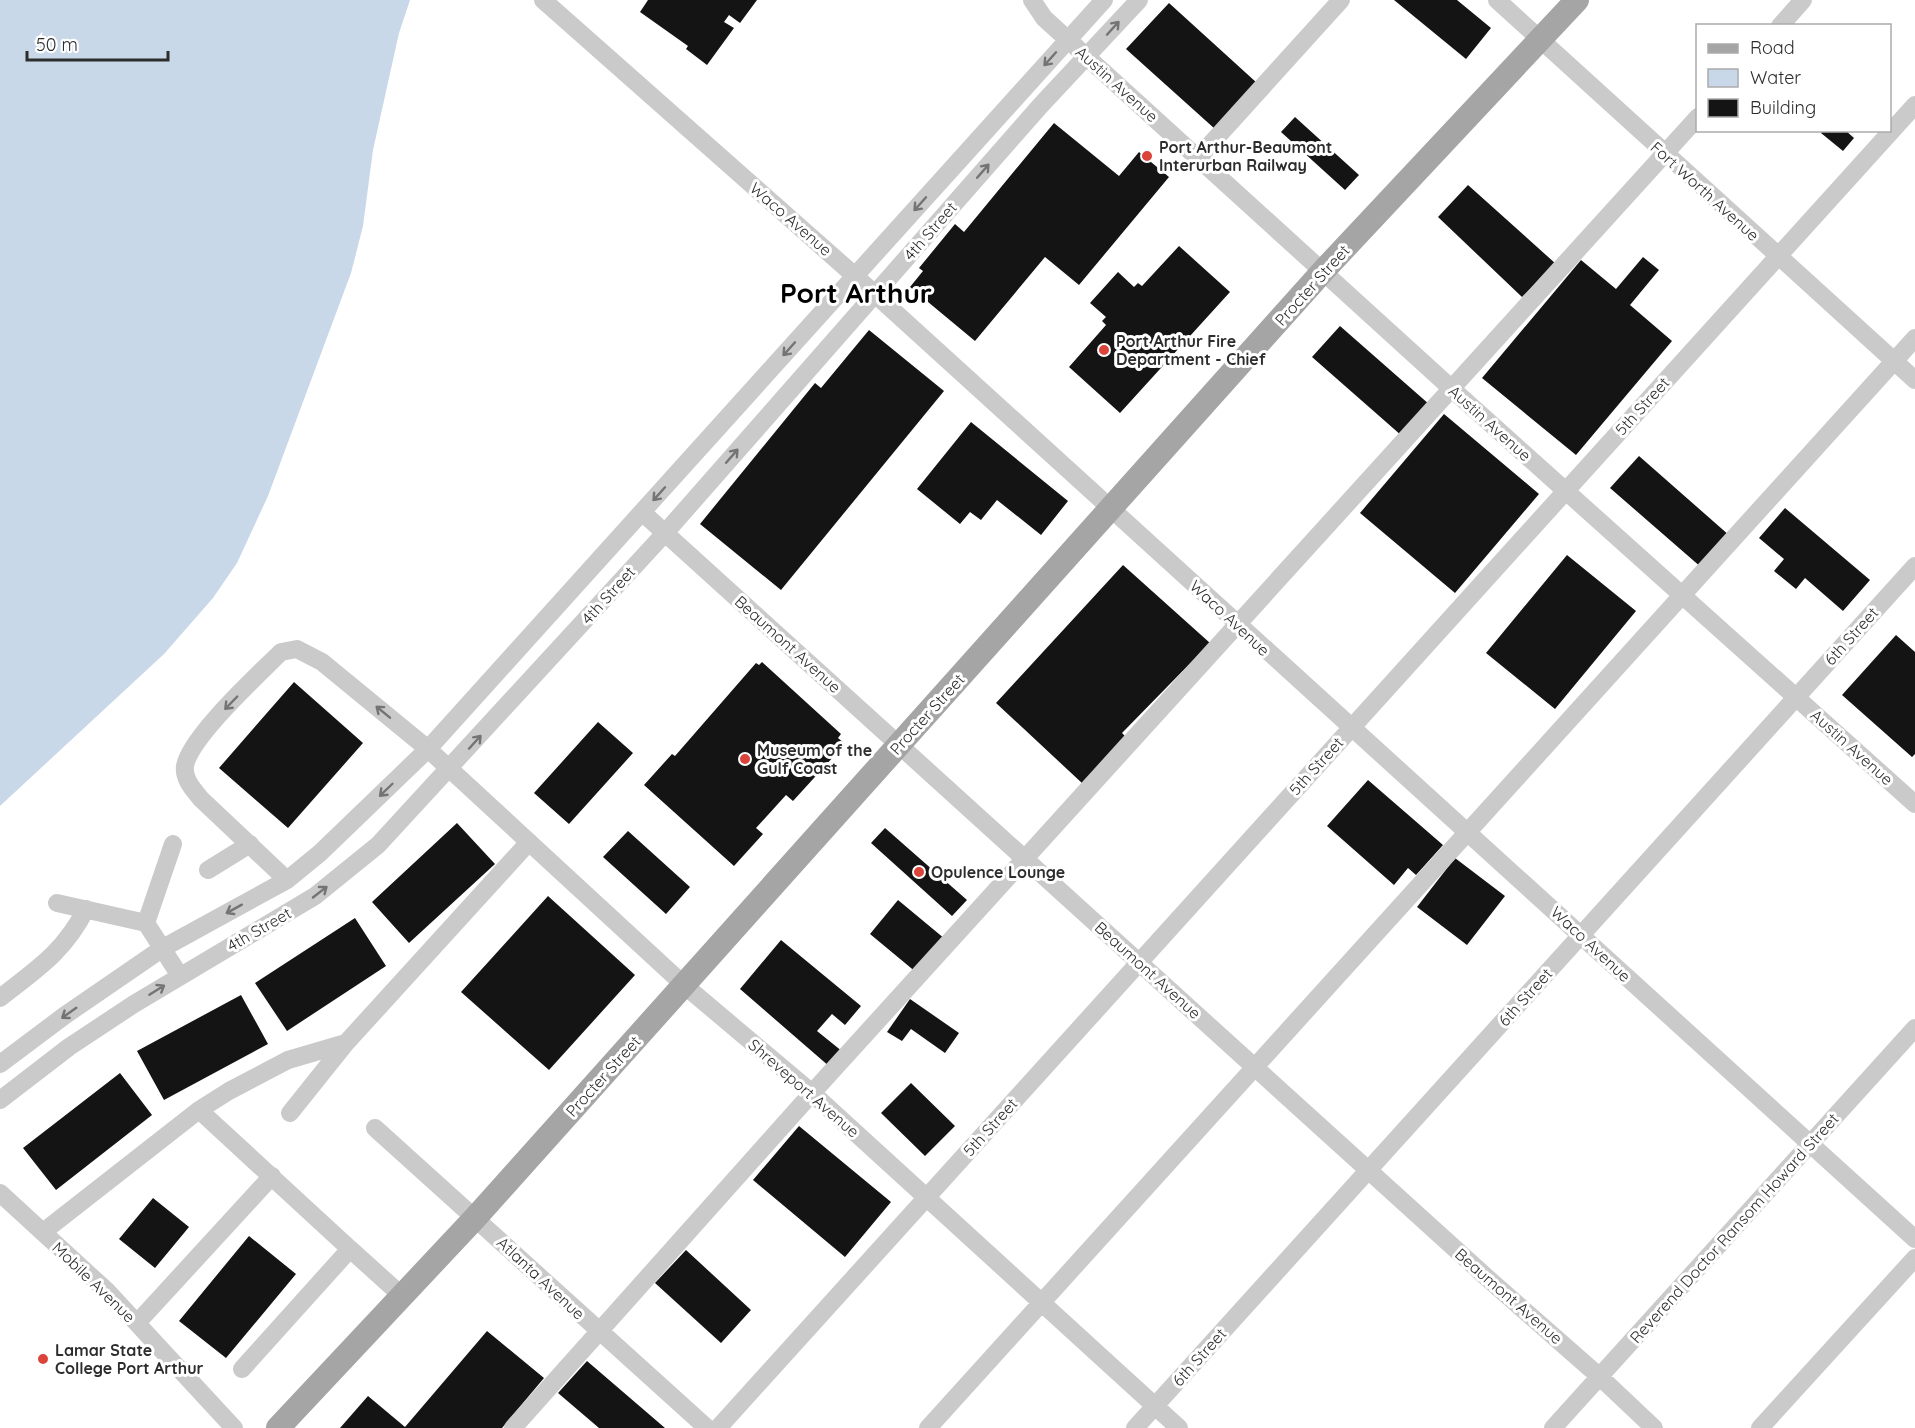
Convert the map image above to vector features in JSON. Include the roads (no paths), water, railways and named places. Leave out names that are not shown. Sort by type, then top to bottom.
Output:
[{"type":"main road","name":"Procter Street","points":[[278,1428],[400,1295],[476,1217],[1324,270],[1542,40],[1577,0]]},
{"type":"street","name":"Waco Avenue","points":[[543,0],[875,294],[1915,1239]]},
{"type":"street","name":"Austin Avenue","points":[[1032,0],[1037,11],[1198,158],[1915,804]]},
{"type":"street","name":"4th Street","points":[[0,1064],[64,1016],[163,948],[287,880],[320,853],[428,749],[1104,0]]},
{"type":"street","name":"4th Street","points":[[0,1100],[69,1047],[180,976],[315,897],[378,845],[665,533],[875,294],[1139,0]]},
{"type":"street","points":[[1198,158],[1341,0]]},
{"type":"street","name":"Fort Worth Avenue","points":[[1497,0],[1915,380]]},
{"type":"street","points":[[1782,24],[1803,0]]},
{"type":"street","name":"5th Street","points":[[1891,131],[1915,105]]},
{"type":"street","points":[[513,1428],[1024,858],[1238,626],[1696,119]]},
{"type":"street","name":"5th Street","points":[[718,1428],[1891,132]]},
{"type":"street","points":[[927,1428],[1915,338]]},
{"type":"street","name":"Beaumont Avenue","points":[[643,513],[1654,1428]]},
{"type":"street","name":"6th Street","points":[[1135,1428],[1915,566]]},
{"type":"street","name":"Shreveport Avenue","points":[[287,880],[189,784],[185,766],[203,732],[281,652],[297,649],[322,662],[428,749],[684,985],[812,1093],[1179,1428]]},
{"type":"street","points":[[290,1113],[346,1043],[529,842]]},
{"type":"street","points":[[146,923],[173,844]]},
{"type":"street","points":[[208,870],[250,844]]},
{"type":"street","points":[[57,903],[146,923],[180,976]]},
{"type":"street","points":[[0,998],[48,960],[72,937],[86,909]]},
{"type":"street","name":"Reverend Doctor Ransom Howard Street","points":[[1553,1428],[1915,1028]]},
{"type":"street","points":[[43,1232],[199,1110],[229,1091],[288,1060],[346,1043]]},
{"type":"street","points":[[199,1110],[400,1295]]},
{"type":"street","name":"Atlanta Avenue","points":[[375,1128],[707,1428]]},
{"type":"street","points":[[136,1323],[272,1176]]},
{"type":"street","name":"Mobile Avenue","points":[[0,1193],[108,1292],[234,1428]]},
{"type":"street","points":[[242,1370],[350,1249]]},
{"type":"street","points":[[1760,1428],[1915,1258]]},
{"type":"water","points":[[0,0],[410,0],[399,33],[373,150],[363,226],[351,273],[268,496],[237,563],[213,598],[164,654],[0,806]]},
{"type":"place","name":"Port Arthur-Beaumont Interurban Railway","points":[[1147,156]]},
{"type":"place","name":"Port Arthur Fire Department - Chief","points":[[1104,350]]},
{"type":"place","name":"Museum of the Gulf Coast","points":[[745,759]]},
{"type":"place","name":"Opulence Lounge","points":[[919,872]]},
{"type":"place","name":"Lamar State College Port Arthur","points":[[43,1359]]},
{"type":"district","name":"Port Arthur","points":[[856,293]]}]
